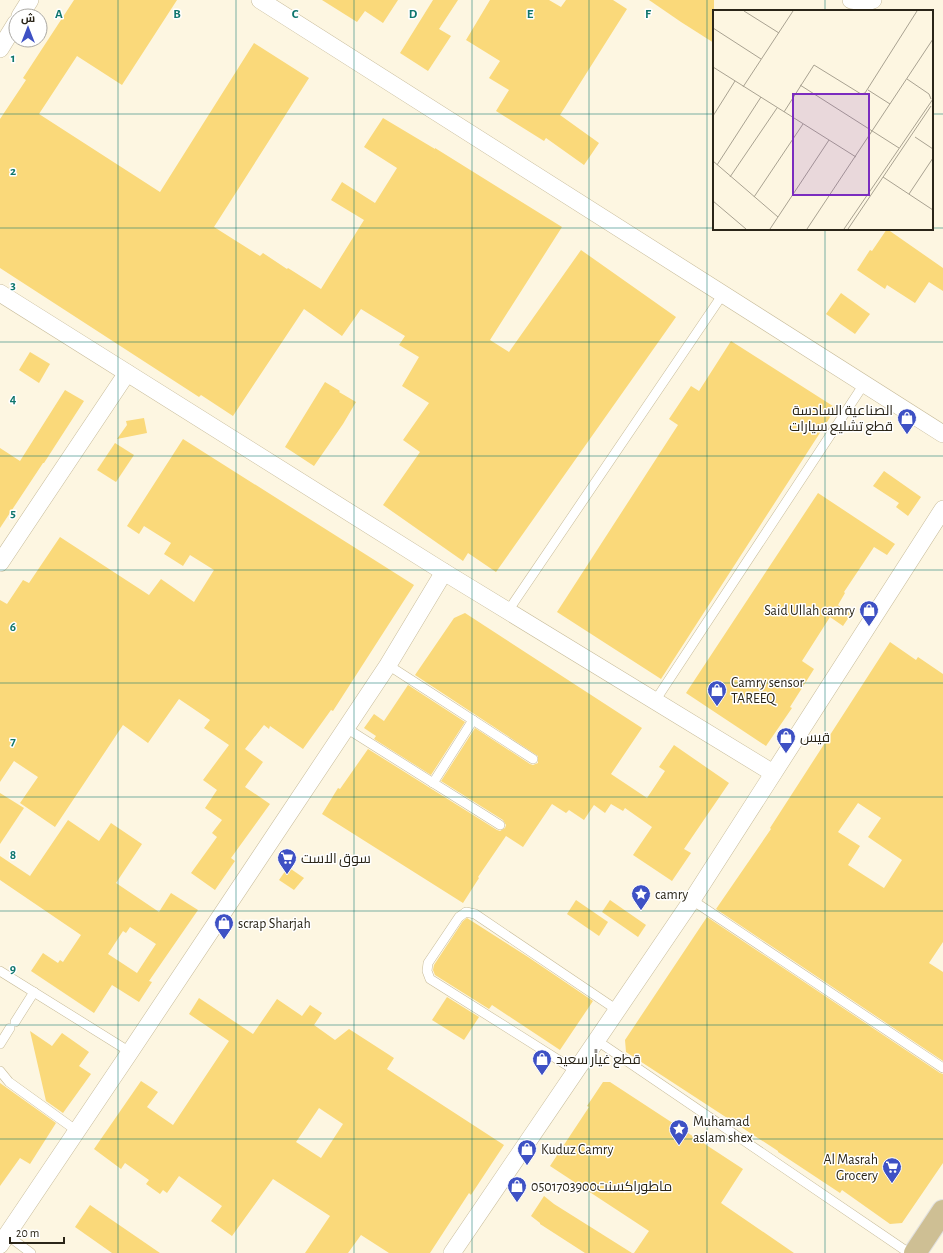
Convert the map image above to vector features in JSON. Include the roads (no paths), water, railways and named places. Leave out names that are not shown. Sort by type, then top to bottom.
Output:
[{"type":"main road","points":[[915,1253],[943,1211]]},
{"type":"street","points":[[260,0],[943,434]]},
{"type":"street","points":[[851,0],[866,2],[873,0]]},
{"type":"street","points":[[0,49],[8,36]]},
{"type":"street","points":[[0,293],[444,572],[773,773]]},
{"type":"street","points":[[0,564],[127,373]]},
{"type":"street","points":[[452,1253],[692,900],[943,509]]},
{"type":"street","points":[[4,1240],[388,665],[444,572]]},
{"type":"lane","points":[[508,611],[723,294]]},
{"type":"lane","points":[[655,701],[864,384]]},
{"type":"lane","points":[[388,665],[533,759]]},
{"type":"lane","points":[[433,782],[473,720]]},
{"type":"lane","points":[[346,728],[500,825]]},
{"type":"lane","points":[[692,900],[943,1068]]},
{"type":"lane","points":[[576,1070],[430,979],[427,971],[428,963],[459,917],[466,912],[475,914],[617,1010]]},
{"type":"lane","points":[[0,971],[130,1052]]},
{"type":"lane","points":[[0,1044],[34,992]]},
{"type":"lane","points":[[596,1040],[909,1253]]},
{"type":"lane","points":[[0,1071],[9,1082],[77,1131]]},
{"type":"lane","points":[[4,1240],[31,1253]]},
{"type":"place","name":"الصناعية السادسة قطع تشليع سيارات","points":[[907,435]]},
{"type":"place","name":"Said Ullah camry","points":[[869,627]]},
{"type":"place","name":"Camry sensor TAREEQ","points":[[717,707]]},
{"type":"place","name":"قيس","points":[[786,754]]},
{"type":"place","name":"سوق الاست","points":[[287,875]]},
{"type":"place","name":"camry","points":[[641,911]]},
{"type":"place","name":"scrap Sharjah","points":[[224,940]]},
{"type":"place","name":"قطع غياًًر سعيد","points":[[542,1076]]},
{"type":"place","name":"Muhamad aslam shex","points":[[679,1146]]},
{"type":"place","name":"Kuduz Camry","points":[[527,1166]]},
{"type":"place","name":"Al Masrah Grocery","points":[[892,1184]]},
{"type":"place","name":"ماطوراكسنت0501703900","points":[[517,1203]]}]
